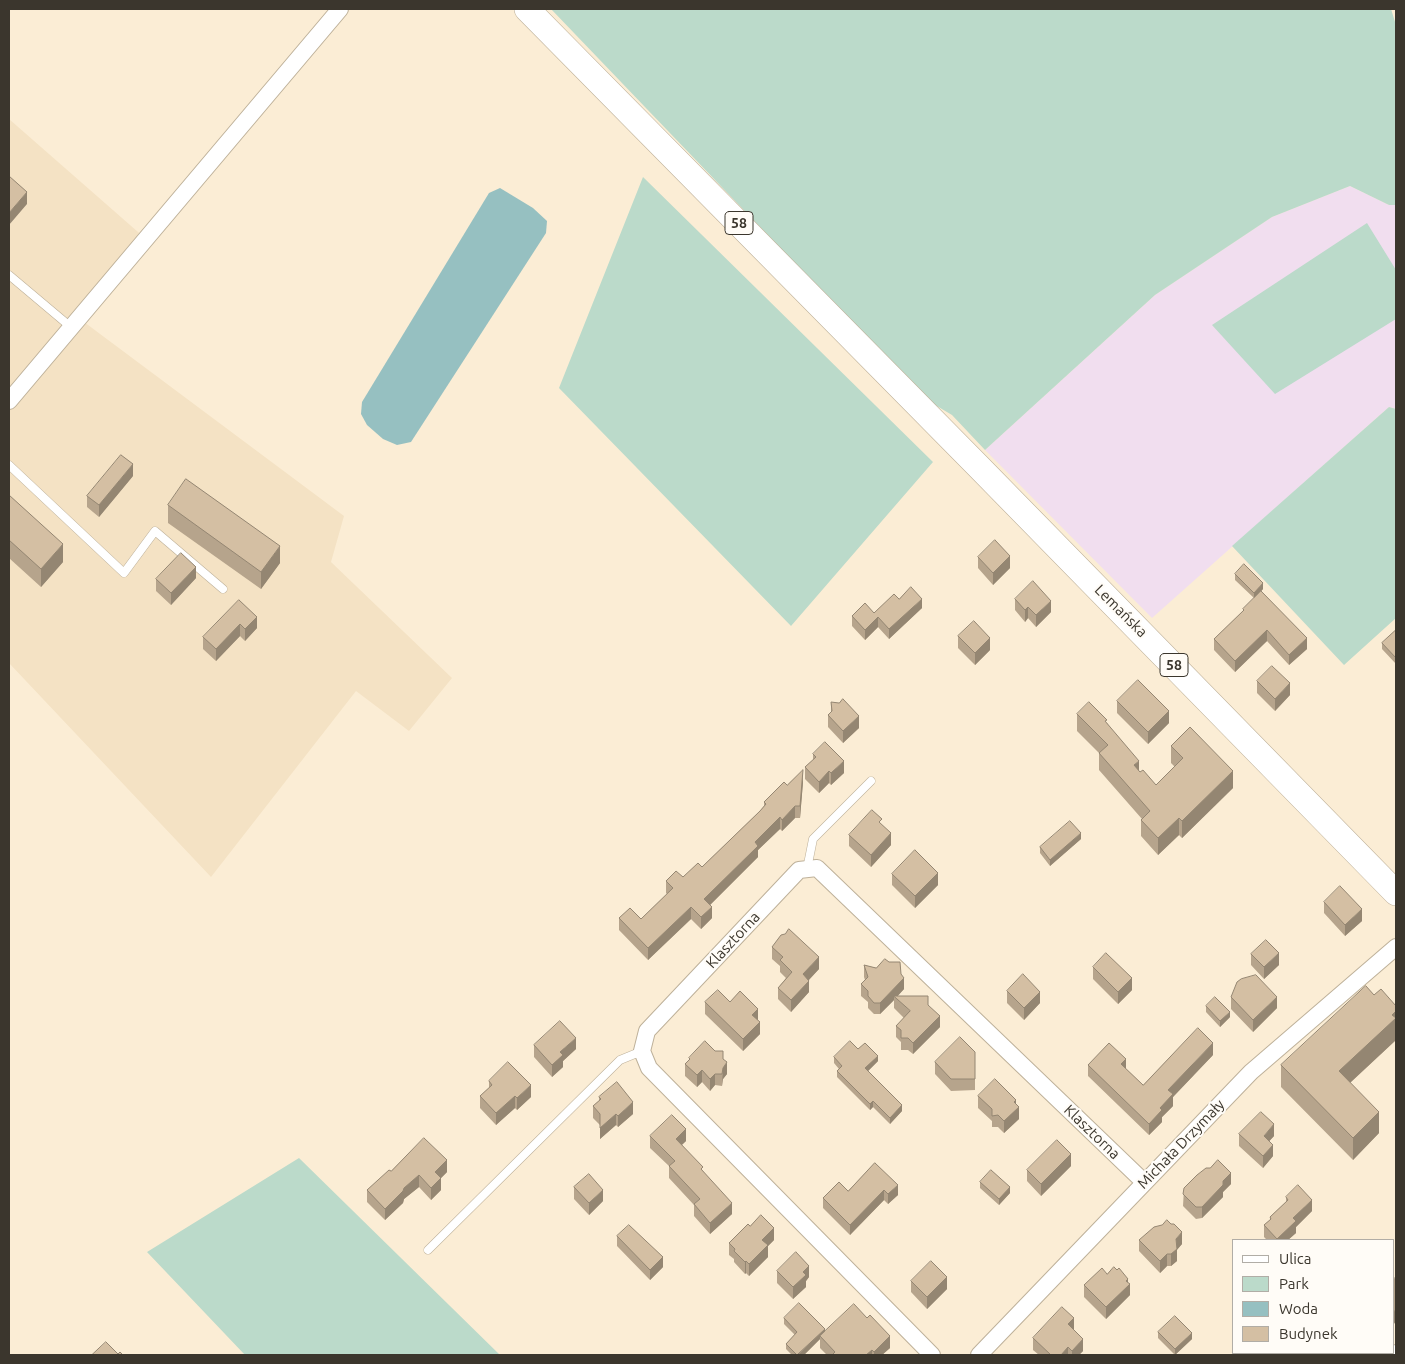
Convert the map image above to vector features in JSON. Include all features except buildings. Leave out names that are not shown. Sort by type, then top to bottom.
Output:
[{"type":"main road","name":"Lemańska","points":[[527,9],[1396,893]]},
{"type":"street","points":[[9,401],[340,9]]},
{"type":"street","name":"Klasztorna","points":[[642,1051],[647,1031],[799,870],[817,868],[1144,1182]]},
{"type":"street","name":"Michała Drzymały","points":[[978,1355],[1251,1072],[1396,947]]},
{"type":"street","points":[[642,1051],[649,1068],[932,1355]]},
{"type":"lane","points":[[9,275],[72,328]]},
{"type":"lane","points":[[9,465],[124,573],[155,531],[223,589]]},
{"type":"lane","points":[[807,869],[813,840],[871,781]]},
{"type":"lane","points":[[428,1250],[620,1060],[642,1051]]},
{"type":"shaded area","points":[[9,119],[146,239],[80,319],[344,516],[331,562],[452,678],[409,731],[356,691],[211,877],[9,663]]},
{"type":"shaded area","points":[[1350,186],[1389,205],[1396,205],[1396,409],[1389,407],[1152,618],[985,450],[1155,295],[1272,217]]},
{"type":"green space","points":[[551,9],[1391,9],[1396,25],[1396,205],[1389,205],[1350,186],[1272,217],[1155,295],[985,450],[952,415],[925,399]]},
{"type":"green space","points":[[643,177],[933,462],[791,626],[559,388]]},
{"type":"green space","points":[[1367,223],[1396,270],[1396,319],[1275,394],[1212,325]]},
{"type":"green space","points":[[1389,407],[1396,409],[1396,618],[1344,665],[1232,546]]},
{"type":"green space","points":[[299,1158],[500,1355],[245,1355],[147,1252]]},
{"type":"water","points":[[500,188],[533,208],[547,221],[546,233],[411,442],[397,445],[383,439],[367,425],[361,414],[362,402],[489,193]]}]
